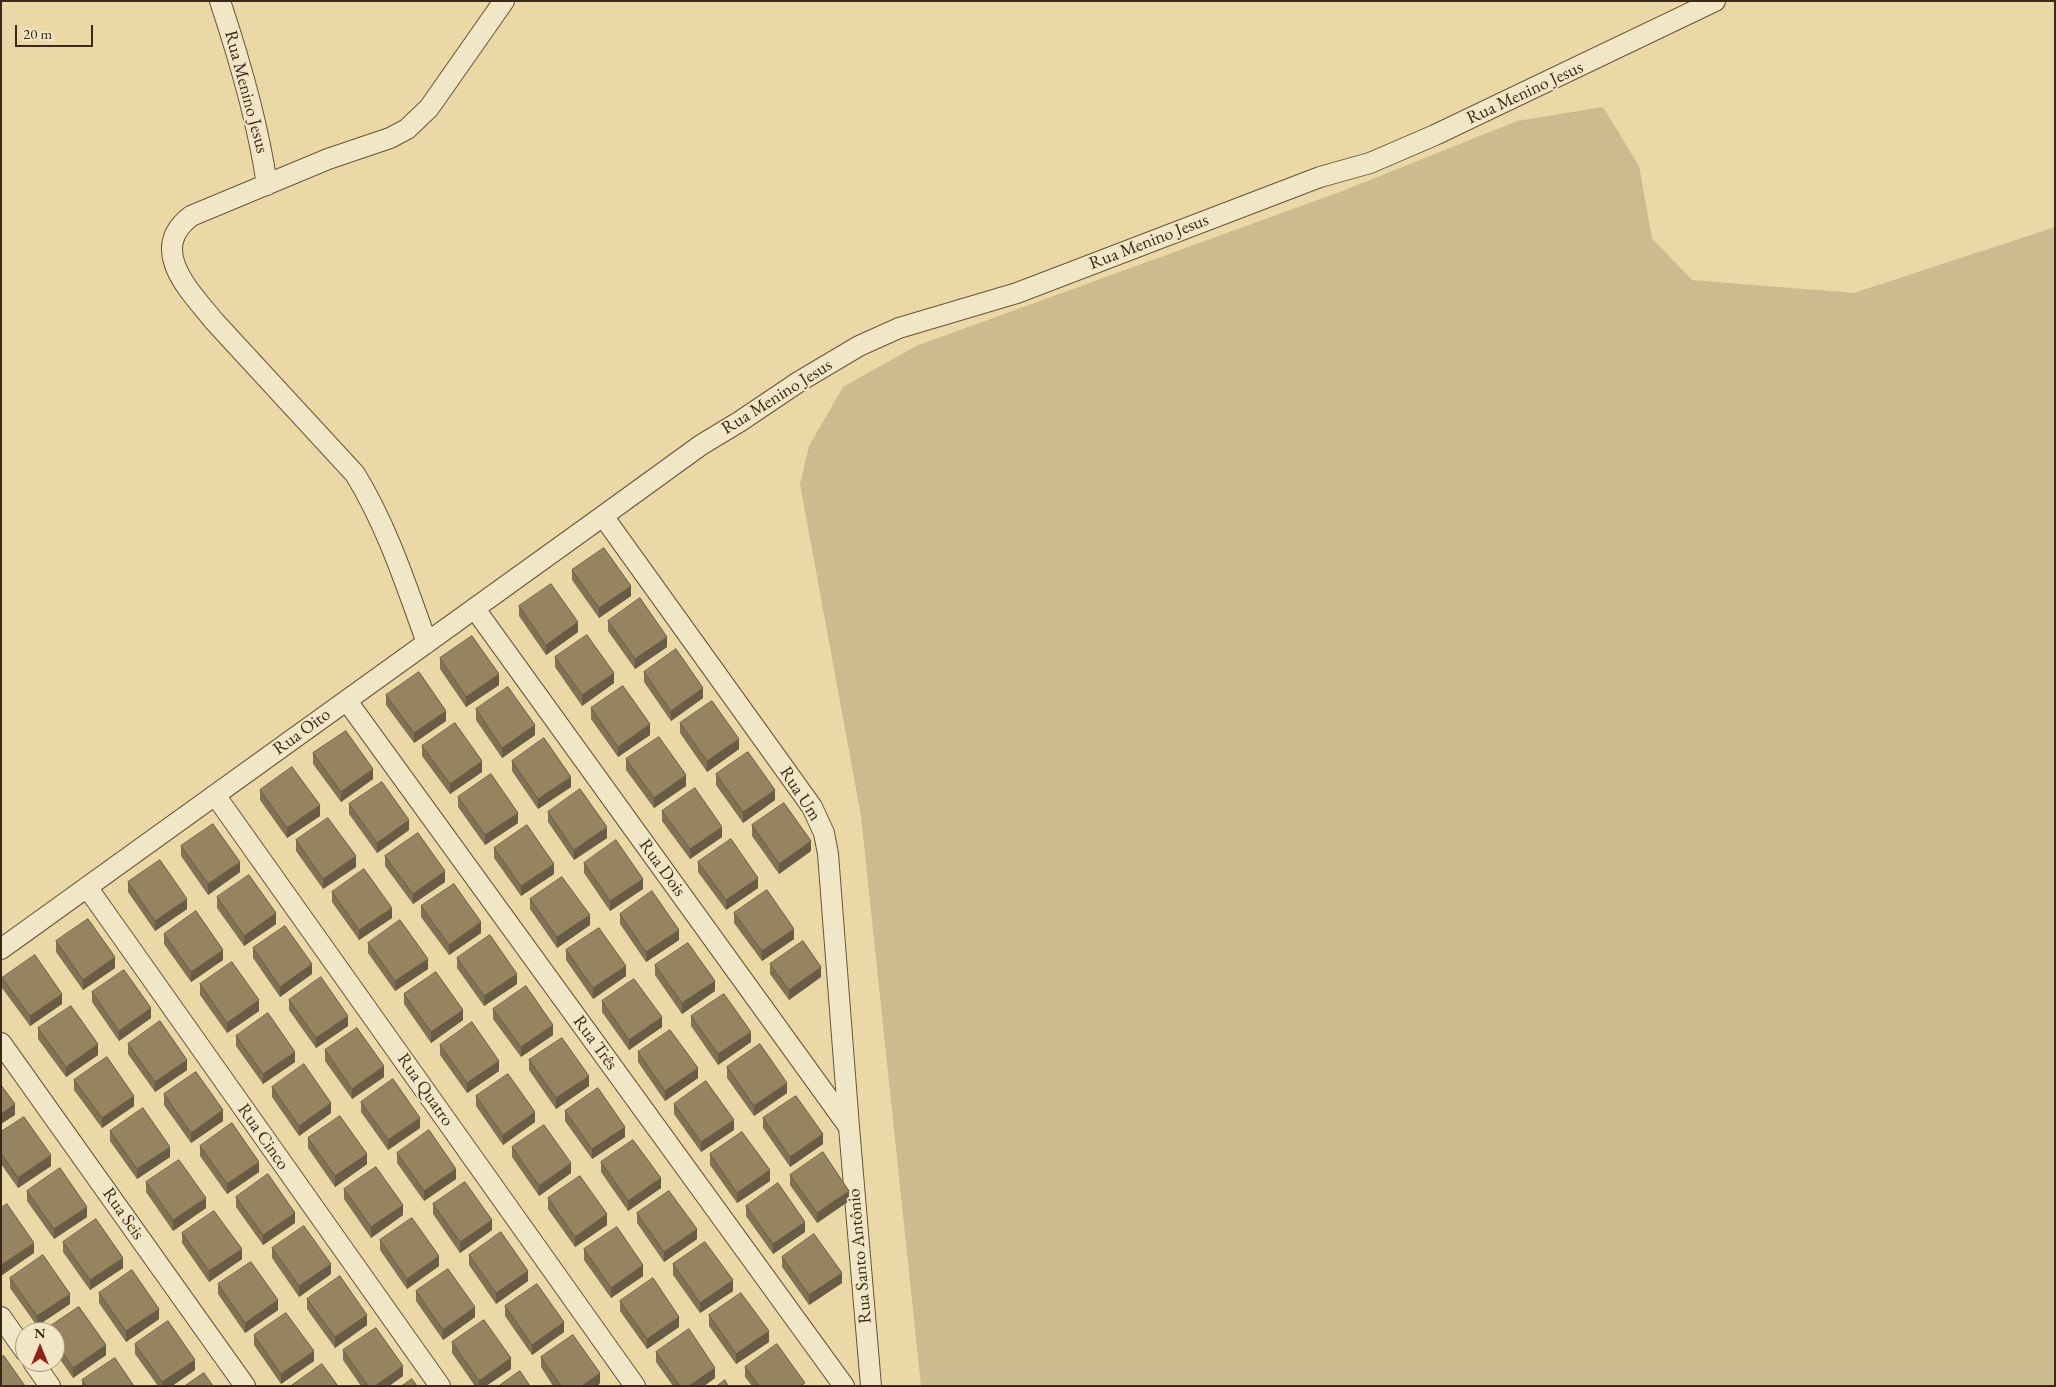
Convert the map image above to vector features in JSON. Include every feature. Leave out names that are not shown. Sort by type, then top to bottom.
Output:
[{"type":"street","name":"Rua Menino Jesus","points":[[220,1],[252,107],[263,154],[267,185]]},
{"type":"street","points":[[427,643],[393,550],[368,494],[355,474],[214,321],[184,284],[177,271],[172,254],[172,242],[175,232],[190,216],[328,159],[390,138],[406,128],[429,108],[504,1]]},
{"type":"street","name":"Rua Menino Jesus","points":[[604,516],[652,479],[701,445],[800,381],[859,346],[899,328],[1017,293],[1302,183],[1386,156],[1461,123],[1715,1]]},
{"type":"street","name":"Rua Oito","points":[[1,949],[604,516]]},
{"type":"street","name":"Rua Um","points":[[604,516],[812,807],[824,832],[828,854],[849,1127]]},
{"type":"street","name":"Rua Dois","points":[[475,609],[849,1127]]},
{"type":"street","name":"Rua Três","points":[[347,700],[844,1386]]},
{"type":"street","name":"Rua Quatro","points":[[215,795],[635,1386]]},
{"type":"street","name":"Rua Cinco","points":[[87,887],[440,1386]]},
{"type":"street","name":"Rua Seis","points":[[1,1043],[245,1386]]},
{"type":"street","name":"Rua Santo Antônio","points":[[849,1127],[871,1386]]},
{"type":"street","points":[[1,1317],[15,1337]]},
{"type":"street","points":[[40,1372],[50,1386]]},
{"type":"shaded area","points":[[1603,107],[1639,166],[1652,238],[1692,280],[1854,293],[2055,227],[2055,1386],[921,1386],[861,816],[800,484],[809,446],[843,387],[916,346],[1345,190],[1517,121]]},
{"type":"building","points":[[604,548],[631,586],[599,608],[572,570]]},
{"type":"building","points":[[551,584],[578,622],[546,645],[519,606]]},
{"type":"building","points":[[640,598],[667,637],[635,659],[608,621]]},
{"type":"building","points":[[587,635],[614,673],[582,695],[555,657]]},
{"type":"building","points":[[472,636],[499,674],[466,697],[440,658]]},
{"type":"building","points":[[676,649],[703,688],[671,711],[644,672]]},
{"type":"building","points":[[419,672],[446,711],[414,733],[386,695]]},
{"type":"building","points":[[623,686],[650,724],[618,747],[591,708]]},
{"type":"building","points":[[508,687],[535,725],[502,748],[476,709]]},
{"type":"building","points":[[712,701],[739,739],[707,761],[680,723]]},
{"type":"building","points":[[455,723],[482,761],[450,784],[422,746]]},
{"type":"building","points":[[346,731],[373,769],[341,792],[313,753]]},
{"type":"building","points":[[659,737],[686,775],[654,798],[626,759]]},
{"type":"building","points":[[544,738],[571,777],[538,799],[512,761]]},
{"type":"building","points":[[748,752],[775,790],[743,812],[716,774]]},
{"type":"building","points":[[292,767],[320,805],[287,828],[260,790]]},
{"type":"building","points":[[491,774],[518,813],[485,835],[458,797]]},
{"type":"building","points":[[382,782],[409,820],[377,843],[349,804]]},
{"type":"building","points":[[695,788],[722,827],[690,849],[662,811]]},
{"type":"building","points":[[580,789],[607,827],[574,850],[548,812]]},
{"type":"building","points":[[784,803],[811,841],[779,864],[752,825]]},
{"type":"building","points":[[328,818],[356,856],[323,879],[296,840]]},
{"type":"building","points":[[213,824],[240,862],[208,884],[181,846]]},
{"type":"building","points":[[527,825],[554,864],[521,886],[494,848]]},
{"type":"building","points":[[418,833],[445,871],[413,894],[385,856]]},
{"type":"building","points":[[731,839],[758,878],[726,900],[698,862]]},
{"type":"building","points":[[616,840],[643,879],[610,901],[584,863]]},
{"type":"building","points":[[160,860],[187,899],[155,921],[128,882]]},
{"type":"building","points":[[364,869],[392,908],[359,930],[332,892]]},
{"type":"building","points":[[249,875],[276,913],[244,936],[217,897]]},
{"type":"building","points":[[562,877],[590,915],[557,937],[530,899]]},
{"type":"building","points":[[454,884],[481,922],[449,945],[421,906]]},
{"type":"building","points":[[767,890],[794,929],[762,951],[734,913]]},
{"type":"building","points":[[652,891],[679,930],[646,952],[620,914]]},
{"type":"building","points":[[196,911],[223,950],[191,972],[164,934]]},
{"type":"building","points":[[88,919],[115,957],[83,980],[56,941]]},
{"type":"building","points":[[400,920],[428,959],[395,981],[368,943]]},
{"type":"building","points":[[285,926],[312,964],[280,987],[253,948]]},
{"type":"building","points":[[599,928],[626,966],[593,988],[566,950]]},
{"type":"building","points":[[490,935],[517,974],[484,996],[457,958]]},
{"type":"building","points":[[803,941],[821,967],[789,990],[770,964]]},
{"type":"building","points":[[688,943],[715,981],[682,1003],[655,965]]},
{"type":"building","points":[[35,955],[62,994],[30,1016],[2,978]]},
{"type":"building","points":[[232,962],[259,1000],[227,1023],[200,984]]},
{"type":"building","points":[[124,970],[151,1008],[119,1031],[92,992]]},
{"type":"building","points":[[436,972],[463,1010],[431,1032],[404,994]]},
{"type":"building","points":[[321,977],[348,1016],[316,1038],[289,1000]]},
{"type":"building","points":[[634,979],[662,1017],[629,1040],[602,1001]]},
{"type":"building","points":[[526,986],[553,1025],[521,1047],[493,1009]]},
{"type":"building","points":[[724,994],[751,1032],[718,1054],[691,1016]]},
{"type":"building","points":[[71,1006],[98,1044],[66,1067],[38,1028]]},
{"type":"building","points":[[268,1013],[295,1052],[263,1074],[236,1036]]},
{"type":"building","points":[[160,1021],[187,1060],[155,1082],[128,1044]]},
{"type":"building","points":[[472,1022],[499,1061],[467,1083],[440,1045]]},
{"type":"building","points":[[357,1028],[384,1066],[352,1089],[325,1050]]},
{"type":"building","points":[[670,1030],[698,1068],[665,1091],[638,1052]]},
{"type":"building","points":[[562,1038],[589,1076],[556,1098],[529,1060]]},
{"type":"building","points":[[760,1044],[787,1083],[754,1106],[727,1067]]},
{"type":"building","points":[[107,1057],[134,1096],[102,1118],[74,1080]]},
{"type":"building","points":[[304,1064],[331,1103],[299,1126],[272,1087]]},
{"type":"building","points":[[196,1072],[223,1110],[191,1133],[164,1094]]},
{"type":"building","points":[[508,1074],[535,1112],[503,1135],[476,1096]]},
{"type":"building","points":[[393,1079],[420,1118],[388,1140],[361,1102]]},
{"type":"building","points":[[706,1081],[734,1120],[701,1142],[674,1104]]},
{"type":"building","points":[[1,1085],[15,1104],[1,1114]]},
{"type":"building","points":[[598,1088],[625,1127],[592,1149],[565,1111]]},
{"type":"building","points":[[796,1096],[823,1134],[790,1157],[763,1118]]},
{"type":"building","points":[[143,1108],[170,1147],[137,1169],[110,1131]]},
{"type":"building","points":[[340,1116],[367,1154],[335,1176],[308,1138]]},
{"type":"building","points":[[24,1117],[51,1155],[18,1178],[1,1153],[1,1132]]},
{"type":"building","points":[[232,1123],[259,1162],[227,1184],[200,1146]]},
{"type":"building","points":[[544,1125],[571,1163],[539,1186],[512,1147]]},
{"type":"building","points":[[429,1130],[456,1169],[424,1191],[397,1153]]},
{"type":"building","points":[[742,1132],[770,1170],[737,1193],[710,1154]]},
{"type":"building","points":[[633,1140],[661,1178],[628,1201],[601,1162]]},
{"type":"building","points":[[823,1152],[849,1191],[817,1213],[790,1175]]},
{"type":"building","points":[[179,1160],[206,1198],[173,1220],[146,1182]]},
{"type":"building","points":[[376,1167],[403,1205],[371,1227],[344,1189]]},
{"type":"building","points":[[60,1168],[87,1207],[54,1229],[27,1191]]},
{"type":"building","points":[[268,1174],[295,1213],[263,1235],[236,1197]]},
{"type":"building","points":[[580,1176],[607,1214],[575,1237],[548,1198]]},
{"type":"building","points":[[465,1182],[492,1220],[460,1242],[433,1204]]},
{"type":"building","points":[[778,1183],[805,1222],[773,1244],[746,1206]]},
{"type":"building","points":[[669,1191],[697,1229],[664,1252],[637,1213]]},
{"type":"building","points":[[7,1204],[34,1243],[1,1265],[1,1208]]},
{"type":"building","points":[[214,1211],[242,1249],[209,1271],[182,1233]]},
{"type":"building","points":[[412,1218],[439,1256],[407,1279],[380,1240]]},
{"type":"building","points":[[96,1219],[123,1258],[90,1280],[63,1242]]},
{"type":"building","points":[[304,1226],[331,1264],[299,1286],[272,1248]]},
{"type":"building","points":[[617,1227],[643,1265],[611,1288],[584,1249]]},
{"type":"building","points":[[501,1232],[528,1271],[496,1293],[469,1255]]},
{"type":"building","points":[[814,1234],[842,1273],[809,1295],[782,1257]]},
{"type":"building","points":[[705,1242],[733,1280],[700,1303],[673,1264]]},
{"type":"building","points":[[43,1255],[70,1294],[37,1316],[10,1278]]},
{"type":"building","points":[[251,1262],[278,1300],[245,1323],[218,1284]]},
{"type":"building","points":[[448,1269],[475,1307],[443,1330],[416,1291]]},
{"type":"building","points":[[132,1270],[159,1309],[126,1331],[99,1293]]},
{"type":"building","points":[[340,1276],[367,1315],[335,1337],[307,1299]]},
{"type":"building","points":[[653,1278],[679,1317],[647,1339],[620,1301]]},
{"type":"building","points":[[537,1284],[564,1322],[532,1345],[505,1306]]},
{"type":"building","points":[[741,1293],[769,1331],[736,1354],[709,1315]]},
{"type":"building","points":[[79,1307],[106,1345],[73,1368],[65,1356],[65,1322],[56,1322]]},
{"type":"building","points":[[286,1313],[314,1351],[281,1374],[254,1335]]},
{"type":"building","points":[[484,1320],[511,1358],[479,1381],[452,1342]]},
{"type":"building","points":[[168,1321],[195,1360],[162,1382],[135,1344]]},
{"type":"building","points":[[376,1328],[403,1366],[375,1386],[368,1386],[343,1350]]},
{"type":"building","points":[[689,1329],[715,1368],[689,1386],[680,1386],[656,1352]]},
{"type":"building","points":[[573,1335],[600,1373],[582,1386],[561,1386],[541,1357]]},
{"type":"building","points":[[777,1344],[805,1383],[800,1386],[759,1386],[745,1367]]},
{"type":"building","points":[[4,1356],[25,1386],[1,1386],[1,1357]]},
{"type":"building","points":[[115,1358],[134,1386],[86,1386],[82,1380]]},
{"type":"building","points":[[322,1364],[338,1386],[291,1386]]},
{"type":"building","points":[[520,1371],[530,1386],[499,1386]]},
{"type":"building","points":[[204,1373],[213,1386],[185,1386]]},
{"type":"building","points":[[412,1379],[417,1386],[402,1386]]},
{"type":"building","points":[[725,1380],[728,1386],[717,1386]]}]
